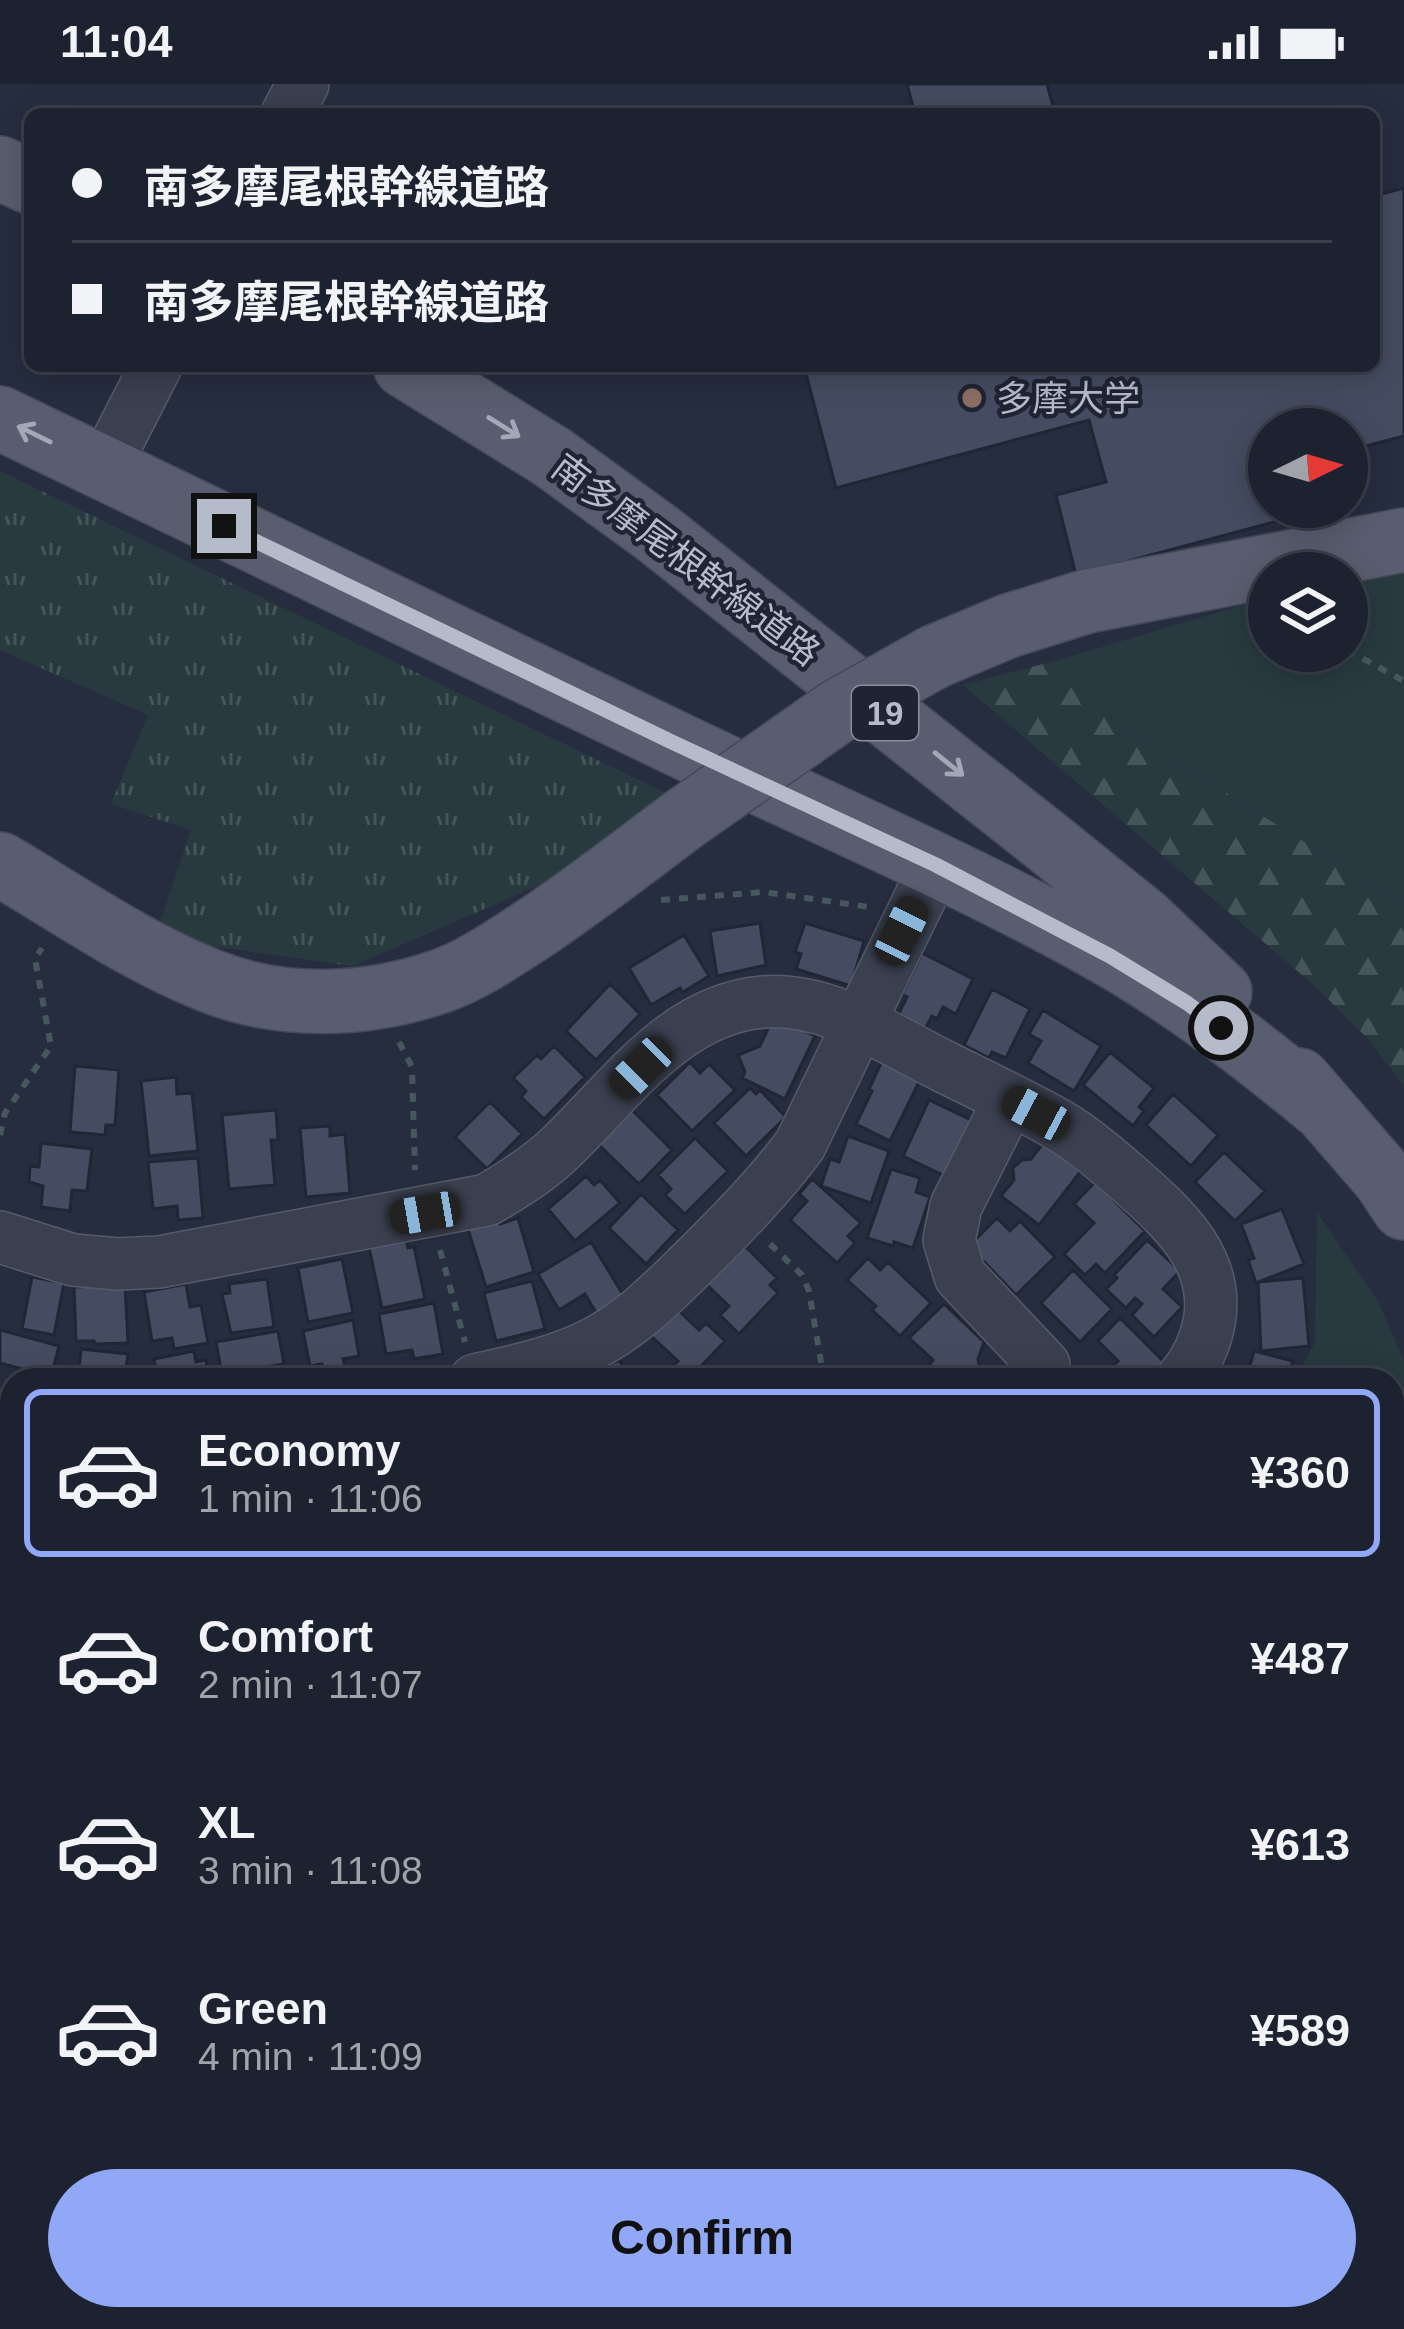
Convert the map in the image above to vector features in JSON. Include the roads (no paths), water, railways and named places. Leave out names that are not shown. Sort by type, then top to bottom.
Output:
[{"type":"main road","name":"南多摩尾根幹線道路","points":[[415,372],[552,457],[658,535],[1144,920],[1266,1041],[1384,1178],[1404,1208]]},
{"type":"main road","name":"南多摩尾根幹線道路","points":[[0,418],[936,865],[1110,956],[1187,1003],[1325,1110]]},
{"type":"main road","points":[[0,864],[173,965],[213,982],[295,1001],[370,998],[442,981],[477,964],[548,920],[838,711],[934,657],[1008,626],[1088,601],[1404,540]]},
{"type":"street","points":[[104,468],[153,372]]},
{"type":"street","points":[[471,1365],[547,1364],[618,1330],[740,1216],[800,1145],[936,865]]},
{"type":"street","points":[[0,1237],[73,1260],[159,1262],[487,1200],[551,1156],[672,1037],[700,1019],[728,1007],[799,1002],[857,1023],[1062,1127],[1157,1203],[1184,1232],[1208,1273],[1212,1306],[1206,1338],[1188,1368]]},
{"type":"street","points":[[1010,1099],[956,1206],[949,1240],[960,1276],[1044,1365]]},
{"type":"place","name":"多摩大学","points":[[972,398]]}]
